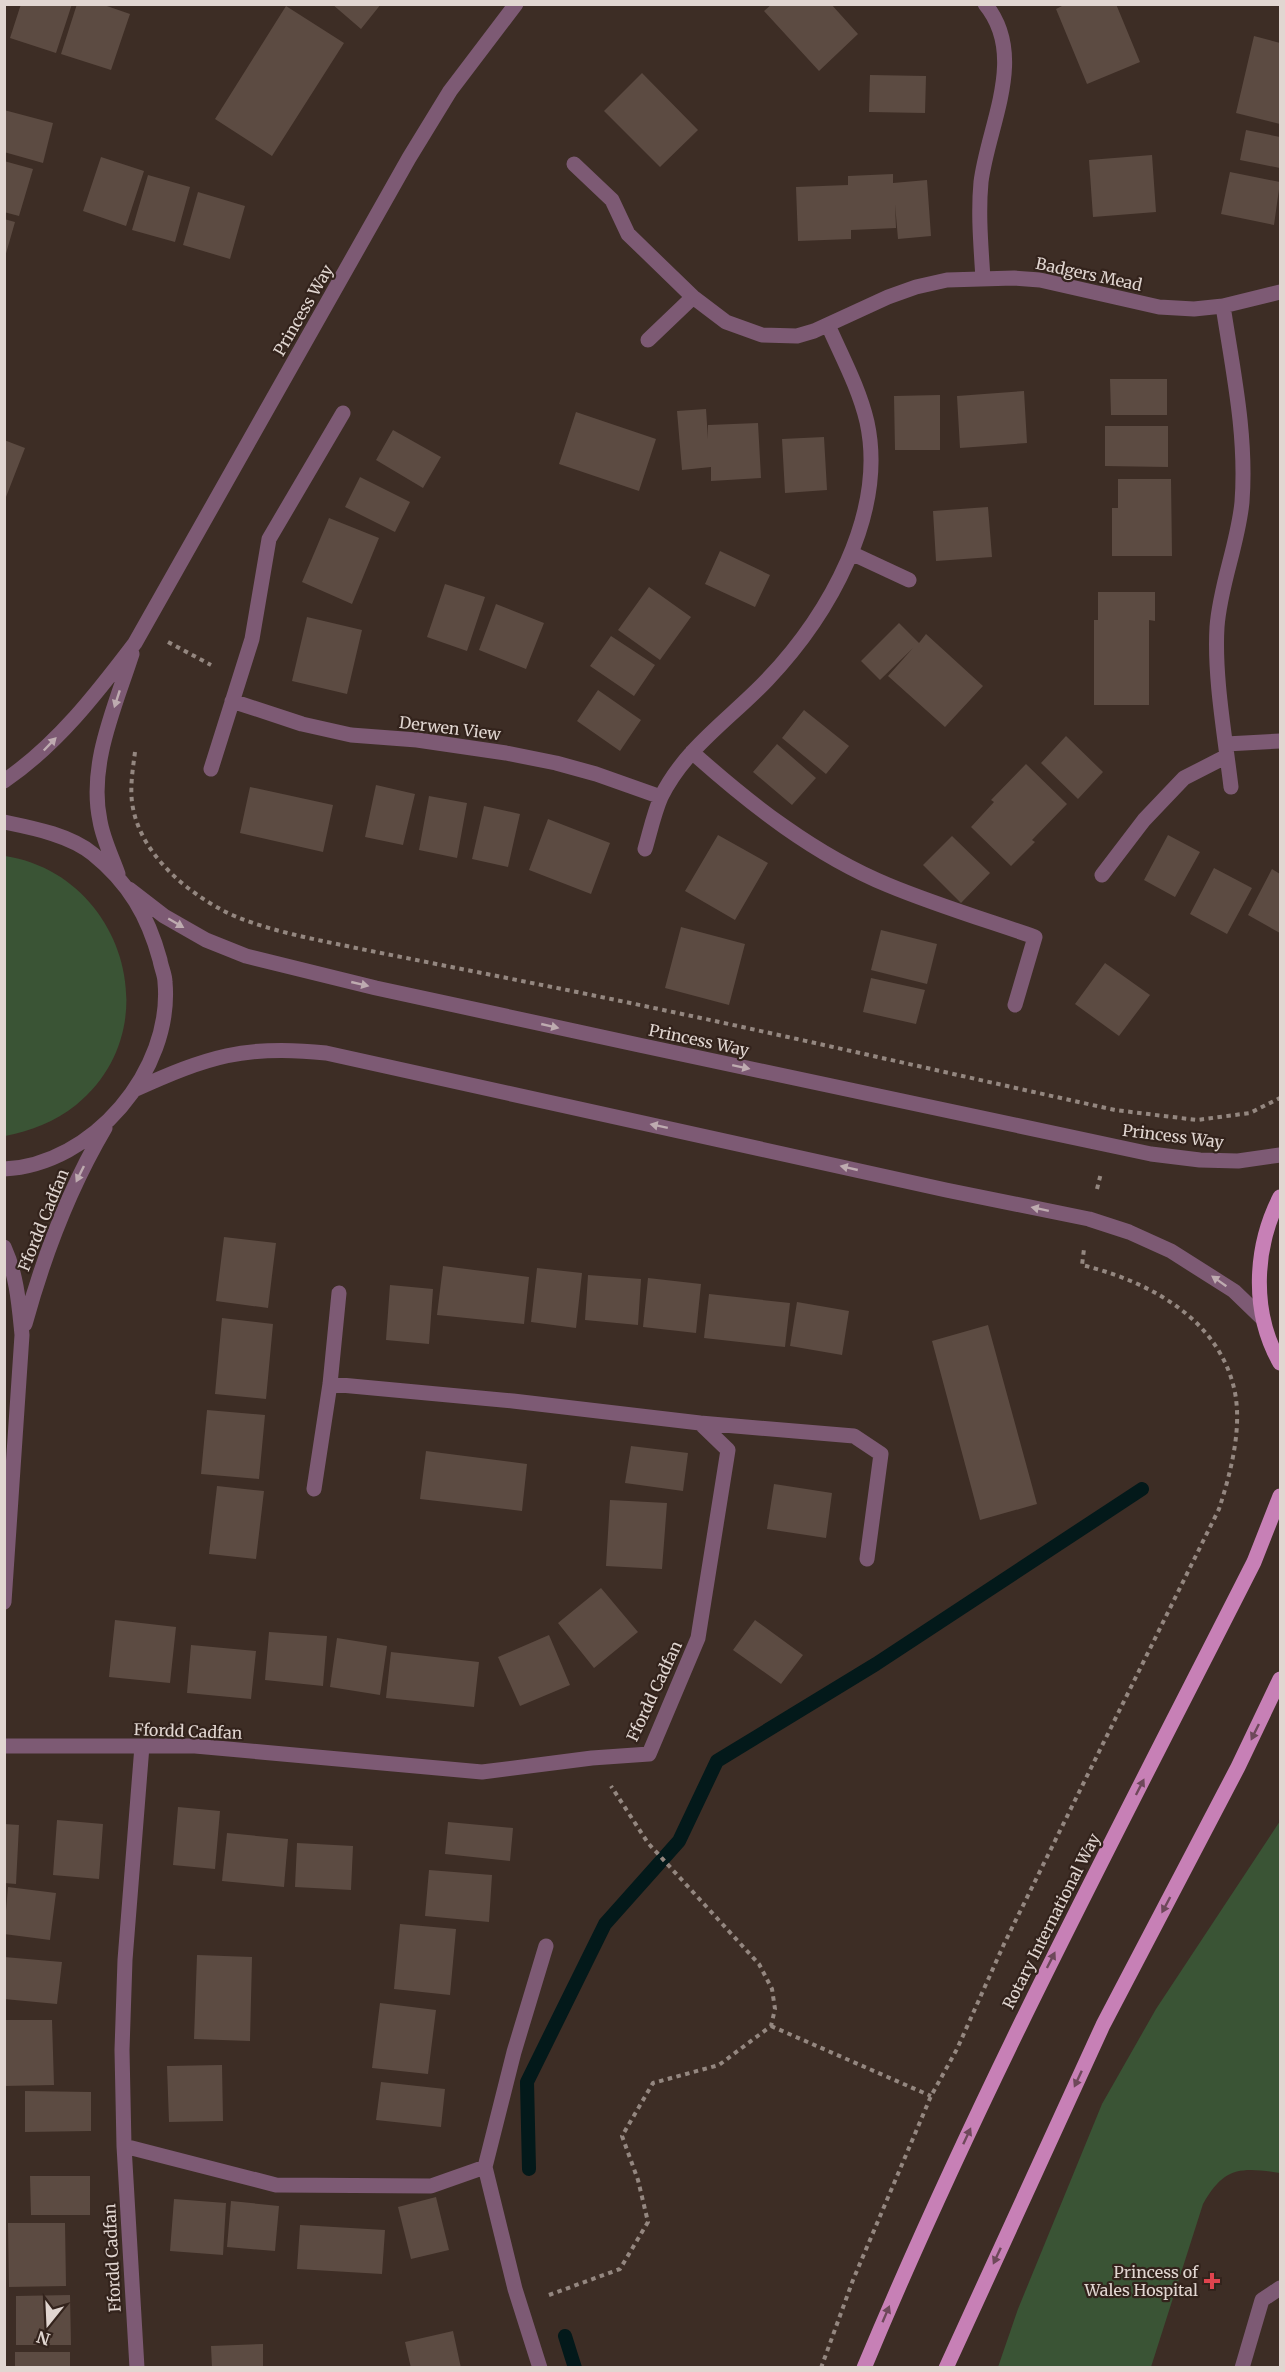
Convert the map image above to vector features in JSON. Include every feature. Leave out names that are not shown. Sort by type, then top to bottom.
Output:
[{"type":"main road","points":[[1281,1197],[1268,1221],[1259,1269],[1263,1319],[1273,1350],[1281,1363]]},
{"type":"main road","name":"Rotary International Way","points":[[864,2367],[909,2260],[1030,2002],[1254,1562],[1281,1496]]},
{"type":"main road","points":[[946,2367],[1103,2025],[1233,1777],[1281,1679]]},
{"type":"street","name":"Princess Way","points":[[4,781],[44,751],[80,712],[139,636],[409,158],[450,91],[516,4]]},
{"type":"street","points":[[983,279],[979,207],[982,178],[1005,68],[1004,48],[999,28],[993,14],[985,4]]},
{"type":"street","name":"Badgers Mead","points":[[574,164],[612,200],[628,234],[693,297],[726,322],[762,335],[797,336],[828,326],[888,297],[916,287],[947,280],[1040,280],[1159,307],[1194,309],[1223,306],[1281,292]]},
{"type":"street","points":[[648,340],[693,297]]},
{"type":"street","points":[[1223,306],[1241,424],[1242,466],[1242,503],[1217,625],[1217,650],[1231,787]]},
{"type":"street","points":[[645,849],[661,797],[692,752],[766,681],[790,653],[811,626],[833,590],[850,553],[861,521],[868,487],[870,458],[867,425],[861,398],[828,326]]},
{"type":"street","points":[[211,769],[252,639],[269,539],[343,413]]},
{"type":"street","points":[[850,553],[909,580]]},
{"type":"street","name":"Princess Way","points":[[4,1169],[26,1168],[67,1153],[108,1123],[134,1090],[162,1034],[165,981],[152,932],[125,884],[100,822],[97,774],[111,721],[139,636]]},
{"type":"street","name":"Derwen View","points":[[232,701],[302,724],[351,735],[428,742],[556,763],[596,774],[661,797]]},
{"type":"street","points":[[1102,875],[1144,820],[1184,778],[1227,750],[1281,741]]},
{"type":"street","points":[[692,752],[736,791],[834,859],[886,885],[1035,937],[1015,1005]]},
{"type":"street","name":"Princess Way","points":[[4,822],[47,831],[92,853],[164,916],[206,940],[246,956],[376,988],[1151,1154],[1200,1160],[1238,1161],[1281,1155]]},
{"type":"street","name":"Princess Way","points":[[134,1090],[210,1058],[261,1049],[326,1053],[946,1190],[1089,1219],[1129,1232],[1171,1251],[1234,1291],[1263,1319]]},
{"type":"street","name":"Ffordd Cadfan","points":[[22,1335],[47,1252],[71,1192],[108,1123]]},
{"type":"street","name":"Ffordd Cadfan","points":[[4,1247],[10,1258],[19,1296],[22,1335],[12,1456],[4,1602]]},
{"type":"street","points":[[314,1489],[330,1384],[339,1293]]},
{"type":"street","points":[[330,1384],[513,1401],[700,1423],[854,1436],[881,1454],[867,1559]]},
{"type":"street","name":"Ffordd Cadfan","points":[[4,1746],[195,1746],[482,1772],[592,1758],[649,1754],[698,1638],[728,1450],[700,1423]]},
{"type":"street","name":"Ffordd Cadfan","points":[[137,2367],[124,2146],[122,2050],[125,1960],[142,1746]]},
{"type":"street","points":[[540,2367],[520,2305],[485,2167],[514,2052],[546,1946]]},
{"type":"street","points":[[124,2146],[276,2185],[431,2186],[485,2167]]},
{"type":"street","points":[[1242,2367],[1262,2300],[1281,2288]]},
{"type":"path","points":[[139,636],[239,680]]},
{"type":"path","points":[[136,743],[132,775],[132,803],[142,836],[167,869],[195,893],[223,910],[253,922],[327,942],[609,998],[1114,1110],[1197,1120],[1251,1113],[1281,1098]]},
{"type":"path","points":[[821,2367],[853,2280],[932,2096],[957,2049],[1004,1944],[1219,1509],[1227,1484],[1236,1416],[1234,1388],[1210,1336],[1165,1298],[1141,1284],[1110,1272],[1082,1265],[1089,1219]]},
{"type":"path","points":[[520,2305],[620,2269],[648,2222],[638,2180],[622,2136],[653,2083],[718,2066],[771,2025],[775,2009],[772,1989],[759,1964],[648,1843],[592,1758]]},
{"type":"path","points":[[771,2025],[932,2096]]},
{"type":"green space","points":[[5,856],[46,869],[79,892],[104,922],[120,958],[126,997],[122,1036],[105,1073],[76,1105],[60,1116],[33,1128],[5,1136]]},
{"type":"green space","points":[[1280,1821],[1280,2173],[1254,2170],[1234,2172],[1218,2183],[1203,2204],[1151,2367],[998,2367],[1018,2309],[1102,2104],[1156,2009]]},
{"type":"building","points":[[21,4],[72,4],[56,53],[10,38]]},
{"type":"building","points":[[77,4],[101,4],[130,14],[111,70],[61,54]]},
{"type":"building","points":[[332,4],[381,4],[361,29]]},
{"type":"building","points":[[772,4],[831,4],[858,34],[819,71],[764,11]]},
{"type":"building","points":[[1066,4],[1116,4],[1140,62],[1087,84],[1056,9]]},
{"type":"building","points":[[286,6],[344,43],[272,156],[215,119]]},
{"type":"building","points":[[1254,36],[1280,43],[1280,124],[1236,113]]},
{"type":"building","points":[[642,73],[698,130],[660,167],[604,111]]},
{"type":"building","points":[[870,75],[926,76],[925,113],[869,112]]},
{"type":"building","points":[[4,110],[53,123],[43,163],[4,152]]},
{"type":"building","points":[[1246,130],[1280,137],[1280,168],[1240,160]]},
{"type":"building","points":[[1152,155],[1156,212],[1093,217],[1089,160]]},
{"type":"building","points":[[101,157],[144,171],[126,226],[83,211]]},
{"type":"building","points":[[4,161],[33,169],[19,216],[4,212]]},
{"type":"building","points":[[1230,172],[1280,182],[1274,225],[1221,214]]},
{"type":"building","points":[[893,174],[893,183],[927,180],[931,236],[898,239],[895,204],[896,228],[851,230],[851,239],[798,241],[796,187],[848,185],[848,176]]},
{"type":"building","points":[[148,175],[190,187],[175,242],[132,230]]},
{"type":"building","points":[[198,192],[245,206],[230,259],[183,245]]},
{"type":"building","points":[[4,219],[15,222],[5,257],[4,257]]},
{"type":"building","points":[[1110,379],[1167,379],[1167,415],[1111,415]]},
{"type":"building","points":[[1024,391],[1027,443],[960,448],[957,396]]},
{"type":"building","points":[[940,395],[940,450],[895,450],[894,396]]},
{"type":"building","points":[[706,409],[708,439],[708,425],[758,423],[761,478],[711,481],[711,467],[682,470],[677,411]]},
{"type":"building","points":[[576,412],[656,439],[639,491],[559,464]]},
{"type":"building","points":[[1105,426],[1168,426],[1168,467],[1105,466]]},
{"type":"building","points":[[393,430],[441,457],[423,488],[376,460]]},
{"type":"building","points":[[824,437],[827,490],[785,493],[782,439]]},
{"type":"building","points":[[4,440],[25,448],[6,497],[4,496]]},
{"type":"building","points":[[360,477],[410,502],[395,532],[345,507]]},
{"type":"building","points":[[1118,479],[1171,479],[1172,556],[1112,556],[1112,508],[1118,508]]},
{"type":"building","points":[[988,507],[992,557],[936,561],[933,511]]},
{"type":"building","points":[[329,518],[379,538],[352,604],[302,582]]},
{"type":"building","points":[[720,551],[770,575],[755,607],[705,584]]},
{"type":"building","points":[[445,584],[485,597],[467,651],[427,637]]},
{"type":"building","points":[[649,587],[691,617],[660,660],[618,630]]},
{"type":"building","points":[[1098,592],[1155,592],[1155,621],[1149,620],[1149,705],[1094,705],[1094,620],[1098,620]]},
{"type":"building","points":[[496,604],[544,623],[526,669],[479,650]]},
{"type":"building","points":[[307,617],[362,630],[347,694],[292,681]]},
{"type":"building","points":[[899,623],[919,643],[926,634],[983,686],[945,727],[888,676],[913,648],[880,680],[861,661]]},
{"type":"building","points":[[611,636],[655,665],[634,696],[590,666]]},
{"type":"building","points":[[598,690],[641,720],[620,751],[577,721]]},
{"type":"building","points":[[804,710],[849,746],[826,774],[782,738]]},
{"type":"building","points":[[1066,736],[1103,772],[1078,799],[1041,763]]},
{"type":"building","points":[[777,744],[816,778],[792,805],[753,772]]},
{"type":"building","points":[[1026,764],[1067,804],[1032,840],[1035,842],[1011,866],[971,827],[994,802],[991,800]]},
{"type":"building","points":[[376,785],[415,794],[403,845],[365,837]]},
{"type":"building","points":[[250,787],[333,805],[323,852],[240,833]]},
{"type":"building","points":[[429,796],[467,803],[457,858],[419,850]]},
{"type":"building","points":[[484,806],[520,814],[508,867],[472,859]]},
{"type":"building","points":[[548,819],[610,843],[591,894],[529,870]]},
{"type":"building","points":[[718,835],[768,863],[735,920],[685,891]]},
{"type":"building","points":[[1168,835],[1200,852],[1175,897],[1144,880]]},
{"type":"building","points":[[952,836],[990,873],[961,903],[923,865]]},
{"type":"building","points":[[1214,868],[1252,888],[1227,934],[1190,914]]},
{"type":"building","points":[[1272,869],[1280,874],[1280,933],[1248,915]]},
{"type":"building","points":[[681,927],[745,944],[729,1005],[665,988]]},
{"type":"building","points":[[881,930],[937,944],[927,984],[871,970]]},
{"type":"building","points":[[1105,963],[1150,995],[1119,1036],[1075,1004]]},
{"type":"building","points":[[871,978],[925,990],[916,1024],[863,1012]]},
{"type":"building","points":[[224,1237],[276,1243],[268,1308],[216,1301]]},
{"type":"building","points":[[443,1266],[529,1277],[524,1324],[437,1315]]},
{"type":"building","points":[[537,1268],[582,1273],[576,1328],[531,1322]]},
{"type":"building","points":[[588,1275],[641,1279],[638,1325],[585,1320]]},
{"type":"building","points":[[648,1278],[701,1284],[696,1333],[643,1327]]},
{"type":"building","points":[[390,1285],[433,1289],[429,1344],[386,1340]]},
{"type":"building","points":[[709,1294],[790,1303],[785,1347],[704,1338]]},
{"type":"building","points":[[797,1302],[849,1311],[842,1355],[790,1346]]},
{"type":"building","points":[[222,1318],[273,1324],[266,1399],[215,1394]]},
{"type":"building","points":[[988,1325],[1037,1504],[980,1520],[932,1341]]},
{"type":"building","points":[[207,1410],[265,1415],[259,1479],[201,1474]]},
{"type":"building","points":[[631,1446],[688,1453],[683,1491],[625,1483]]},
{"type":"building","points":[[426,1451],[527,1464],[522,1511],[420,1499]]},
{"type":"building","points":[[774,1484],[832,1493],[826,1538],[767,1529]]},
{"type":"building","points":[[217,1486],[264,1491],[256,1559],[209,1554]]},
{"type":"building","points":[[610,1500],[667,1503],[662,1569],[606,1566]]},
{"type":"building","points":[[601,1588],[638,1632],[594,1668],[558,1623]]},
{"type":"building","points":[[115,1620],[176,1627],[170,1683],[109,1677]]},
{"type":"building","points":[[755,1620],[803,1655],[781,1684],[733,1650]]},
{"type":"building","points":[[269,1632],[327,1636],[323,1686],[265,1680]]},
{"type":"building","points":[[549,1635],[570,1685],[520,1706],[498,1657]]},
{"type":"building","points":[[337,1638],[387,1646],[380,1695],[330,1687]]},
{"type":"building","points":[[191,1645],[256,1651],[251,1699],[187,1693]]},
{"type":"building","points":[[391,1652],[479,1662],[474,1707],[386,1698]]},
{"type":"building","points":[[178,1807],[220,1811],[215,1869],[173,1865]]},
{"type":"building","points":[[57,1820],[103,1824],[99,1879],[53,1875]]},
{"type":"building","points":[[448,1822],[513,1828],[510,1861],[445,1854]]},
{"type":"building","points":[[4,1824],[19,1825],[16,1884],[4,1883]]},
{"type":"building","points":[[227,1833],[288,1839],[284,1887],[222,1881]]},
{"type":"building","points":[[297,1843],[353,1846],[351,1890],[295,1887]]},
{"type":"building","points":[[429,1870],[492,1875],[489,1922],[425,1916]]},
{"type":"building","points":[[8,1887],[56,1893],[50,1940],[4,1934]]},
{"type":"building","points":[[400,1924],[456,1929],[450,1995],[394,1989]]},
{"type":"building","points":[[197,1955],[252,1957],[250,2041],[194,2039]]},
{"type":"building","points":[[4,1957],[62,1962],[57,2004],[4,1999]]},
{"type":"building","points":[[380,2003],[436,2010],[428,2074],[372,2068]]},
{"type":"building","points":[[4,2020],[52,2020],[54,2085],[4,2086]]},
{"type":"building","points":[[222,2065],[223,2121],[169,2122],[167,2066]]},
{"type":"building","points":[[381,2082],[445,2089],[441,2127],[376,2120]]},
{"type":"building","points":[[25,2091],[91,2092],[91,2131],[25,2132]]},
{"type":"building","points":[[30,2176],[90,2176],[90,2215],[31,2215]]},
{"type":"building","points":[[436,2197],[449,2250],[411,2259],[398,2207]]},
{"type":"building","points":[[174,2199],[226,2203],[223,2255],[170,2251]]},
{"type":"building","points":[[231,2201],[279,2206],[275,2251],[227,2247]]},
{"type":"building","points":[[8,2223],[65,2223],[66,2286],[9,2287]]},
{"type":"building","points":[[300,2225],[385,2230],[382,2274],[297,2269]]},
{"type":"building","points":[[70,2295],[71,2345],[16,2345],[16,2296]]},
{"type":"building","points":[[453,2331],[461,2368],[411,2368],[405,2342]]},
{"type":"building","points":[[263,2344],[263,2368],[212,2368],[211,2346]]},
{"type":"building","points":[[15,2352],[70,2352],[70,2368],[15,2368]]},
{"type":"waterway","points":[[529,2169],[527,2082],[605,1924],[679,1841],[717,1761],[876,1664],[1142,1489]]},
{"type":"waterway","points":[[565,2336],[575,2368]]},
{"type":"place","name":"Princess of Wales Hospital","points":[[1212,2281]]}]
